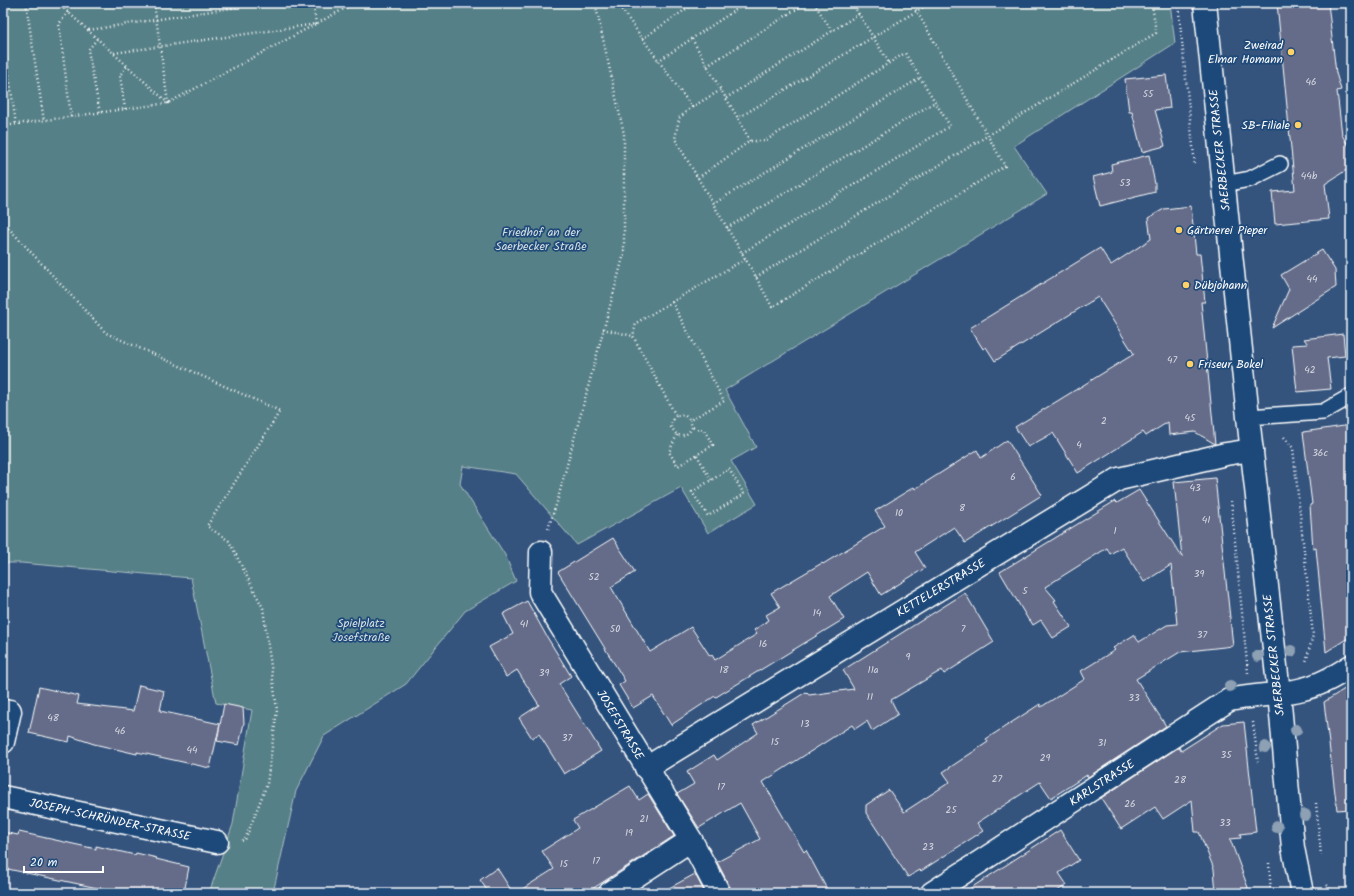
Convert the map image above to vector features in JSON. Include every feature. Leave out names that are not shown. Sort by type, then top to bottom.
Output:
[{"type":"street","name":"SAERBECKER STRASSE","points":[[1205,3],[1248,417],[1279,693],[1293,848],[1302,893]]},
{"type":"street","name":"KETTELERSTRASSE","points":[[646,768],[1119,479],[1226,454],[1252,450]]},
{"type":"street","name":"JOSEFSTRASSE","points":[[541,552],[540,592],[691,840],[719,893]]},
{"type":"street","name":"KARLSTRASSE","points":[[932,893],[1229,700],[1304,689],[1331,679],[1351,666]]},
{"type":"street","points":[[3,742],[10,711]]},
{"type":"street","name":"JOSEPH-SCHRÜNDER-STRASSE","points":[[3,797],[218,842]]},
{"type":"street","points":[[610,893],[691,840]]},
{"type":"lane","points":[[1224,184],[1250,179],[1280,164]]},
{"type":"lane","points":[[1248,417],[1323,412],[1351,396]]},
{"type":"path","points":[[26,3],[44,121]]},
{"type":"path","points":[[59,4],[74,3]]},
{"type":"path","points":[[154,3],[168,103]]},
{"type":"path","points":[[88,30],[263,3]]},
{"type":"path","points":[[313,3],[316,24]]},
{"type":"path","points":[[3,126],[168,103],[355,3]]},
{"type":"path","points":[[541,552],[557,502],[624,254],[624,134],[596,7],[593,3]]},
{"type":"path","points":[[617,3],[692,108]]},
{"type":"path","points":[[621,9],[630,3]]},
{"type":"path","points":[[642,39],[695,3]]},
{"type":"path","points":[[658,60],[746,3]]},
{"type":"path","points":[[707,66],[806,3]]},
{"type":"path","points":[[814,3],[832,31]]},
{"type":"path","points":[[852,3],[889,62]]},
{"type":"path","points":[[721,90],[679,118],[675,140],[756,277],[772,307],[1005,166],[912,3]]},
{"type":"path","points":[[738,118],[930,3]]},
{"type":"path","points":[[756,277],[1156,33],[1152,3]]},
{"type":"path","points":[[59,4],[168,103]]},
{"type":"path","points":[[68,12],[59,24],[71,117]]},
{"type":"path","points":[[726,98],[859,14]]},
{"type":"path","points":[[113,53],[316,24]]},
{"type":"path","points":[[3,31],[16,125]]},
{"type":"path","points":[[692,38],[750,141]]},
{"type":"path","points":[[98,39],[88,50],[100,113]]},
{"type":"path","points":[[698,178],[750,141],[765,141],[905,53],[950,126],[742,253]]},
{"type":"path","points":[[125,109],[120,75],[127,66]]},
{"type":"path","points":[[713,204],[920,78]]},
{"type":"path","points":[[727,228],[935,102]]},
{"type":"path","points":[[3,222],[106,333],[280,411],[207,526],[229,541],[263,608],[277,710],[267,784],[245,840],[218,842]]},
{"type":"path","points":[[676,416],[632,336],[636,323],[745,259]]},
{"type":"path","points":[[672,302],[724,401],[690,420]]},
{"type":"path","points":[[604,329],[632,336]]},
{"type":"path","points":[[684,415],[690,420],[692,427],[687,434],[682,436],[677,435],[671,427],[672,421],[676,416],[684,415]]},
{"type":"path","points":[[1274,416],[1275,426],[1293,448],[1313,634],[1303,673],[1304,689]]},
{"type":"path","points":[[677,435],[669,452],[678,466],[713,445],[704,430],[692,427]]},
{"type":"path","points":[[696,455],[711,480]]},
{"type":"path","points":[[729,469],[744,494],[708,516],[692,492],[711,480],[729,469]]},
{"type":"path","points":[[1315,797],[1322,859]]},
{"type":"path","points":[[1325,879],[1326,884],[1333,893]]},
{"type":"green space","name":"Friedhof an der Saerbecker Straße","points":[[3,3],[1170,3],[1175,43],[1014,146],[1047,194],[725,390],[756,447],[731,461],[757,504],[708,533],[681,488],[577,545],[516,474],[463,466],[460,484],[505,555],[516,581],[465,611],[406,684],[324,736],[296,791],[273,893],[209,893],[233,824],[252,710],[216,703],[191,578],[21,563],[3,563]]},
{"type":"building","points":[[1277,3],[1328,3],[1336,73],[1341,90],[1337,91],[1342,135],[1351,150],[1351,167],[1325,184],[1329,219],[1275,224],[1272,192],[1295,190]]},
{"type":"building","points":[[1166,75],[1170,108],[1155,110],[1165,146],[1142,152],[1132,112],[1129,112],[1125,79]]},
{"type":"building","points":[[1149,155],[1155,184],[1155,192],[1100,206],[1093,177],[1112,172],[1111,164]]},
{"type":"building","points":[[1191,206],[1196,254],[1200,254],[1205,302],[1201,302],[1215,444],[1195,432],[1169,435],[1168,422],[1146,436],[1143,432],[1078,473],[1053,433],[1028,447],[1015,427],[1134,354],[1098,297],[995,361],[986,347],[983,349],[970,328],[1100,248],[1111,265],[1151,239],[1148,218],[1164,209]]},
{"type":"building","points":[[1322,250],[1335,270],[1336,287],[1272,328],[1289,289],[1281,275]]},
{"type":"building","points":[[1343,334],[1345,356],[1327,358],[1331,389],[1297,392],[1292,345],[1308,344],[1304,339]]},
{"type":"building","points":[[1351,425],[1351,636],[1326,652],[1316,548],[1313,549],[1310,505],[1312,504],[1303,432]]},
{"type":"building","points":[[1007,440],[1042,495],[965,543],[954,527],[915,552],[925,568],[881,595],[867,572],[830,596],[844,619],[716,697],[715,696],[671,725],[653,696],[633,708],[619,685],[625,681],[558,572],[613,538],[635,572],[611,587],[650,652],[691,627],[710,656],[712,655],[715,660],[757,634],[754,630],[769,620],[766,615],[780,607],[771,593],[822,563],[823,564],[885,526],[875,511],[914,487],[915,489],[977,450],[981,458]]},
{"type":"building","points":[[1215,478],[1233,646],[1180,652],[1136,679],[1166,726],[1088,777],[1087,775],[1051,798],[1040,782],[977,823],[983,831],[921,871],[920,870],[908,877],[866,813],[866,805],[889,790],[904,812],[950,782],[943,772],[988,742],[986,739],[1040,704],[1041,707],[1085,679],[1081,671],[1115,650],[1113,648],[1134,635],[1139,642],[1167,625],[1177,624],[1171,565],[1144,582],[1122,547],[1110,554],[1107,548],[1045,587],[1056,600],[1054,601],[1071,627],[1053,638],[1041,620],[1033,625],[1030,620],[1029,621],[1000,572],[1115,501],[1117,503],[1139,490],[1182,557],[1174,482]]},
{"type":"building","points":[[965,593],[994,642],[944,674],[942,670],[891,700],[898,714],[872,731],[867,721],[855,729],[852,725],[763,782],[804,852],[806,850],[829,893],[731,893],[730,887],[717,862],[760,839],[740,803],[699,828],[677,794],[694,784],[687,772],[714,755],[717,760],[758,733],[753,725],[806,692],[809,695],[854,689],[843,670]]},
{"type":"building","points":[[527,601],[571,676],[559,684],[601,751],[564,774],[539,734],[532,738],[519,718],[539,705],[517,670],[506,677],[489,647],[513,634],[503,614]]},
{"type":"building","points":[[139,685],[164,691],[160,711],[220,724],[210,768],[137,752],[137,754],[94,744],[70,736],[69,742],[29,733],[39,687],[79,696],[77,704],[133,711]]},
{"type":"building","points":[[1351,685],[1351,809],[1337,810],[1324,702]]},
{"type":"building","points":[[224,704],[243,708],[244,723],[239,745],[217,741]]},
{"type":"building","points":[[1244,722],[1256,832],[1240,834],[1241,838],[1230,839],[1250,893],[1216,893],[1214,869],[1199,832],[1195,832],[1192,800],[1163,819],[1155,807],[1121,829],[1101,798],[1179,747],[1181,751],[1223,724]]},
{"type":"building","points":[[630,786],[639,800],[648,794],[674,836],[586,893],[516,893],[554,869],[542,851],[578,828],[573,820]]},
{"type":"building","points":[[1060,830],[1079,860],[1059,873],[1067,885],[1054,893],[963,893]]},
{"type":"building","points":[[3,832],[18,835],[19,832],[96,849],[96,846],[135,855],[136,853],[189,867],[184,893],[121,893],[3,868]]},
{"type":"building","points":[[497,868],[513,893],[489,893],[480,880]]},
{"type":"building","points":[[695,874],[705,893],[660,893]]},
{"type":"place","name":"Zweirad Elmar Homann","points":[[1291,52]]},
{"type":"place","name":"SB-Filiale","points":[[1298,125]]},
{"type":"place","name":"Gärtnerei Pieper","points":[[1179,230]]},
{"type":"place","name":"Dübjohann","points":[[1186,285]]},
{"type":"place","name":"Friseur Bokel","points":[[1190,364]]},
{"type":"park label","name":"Spielplatz Josefstraße","points":[[361,630]]}]
